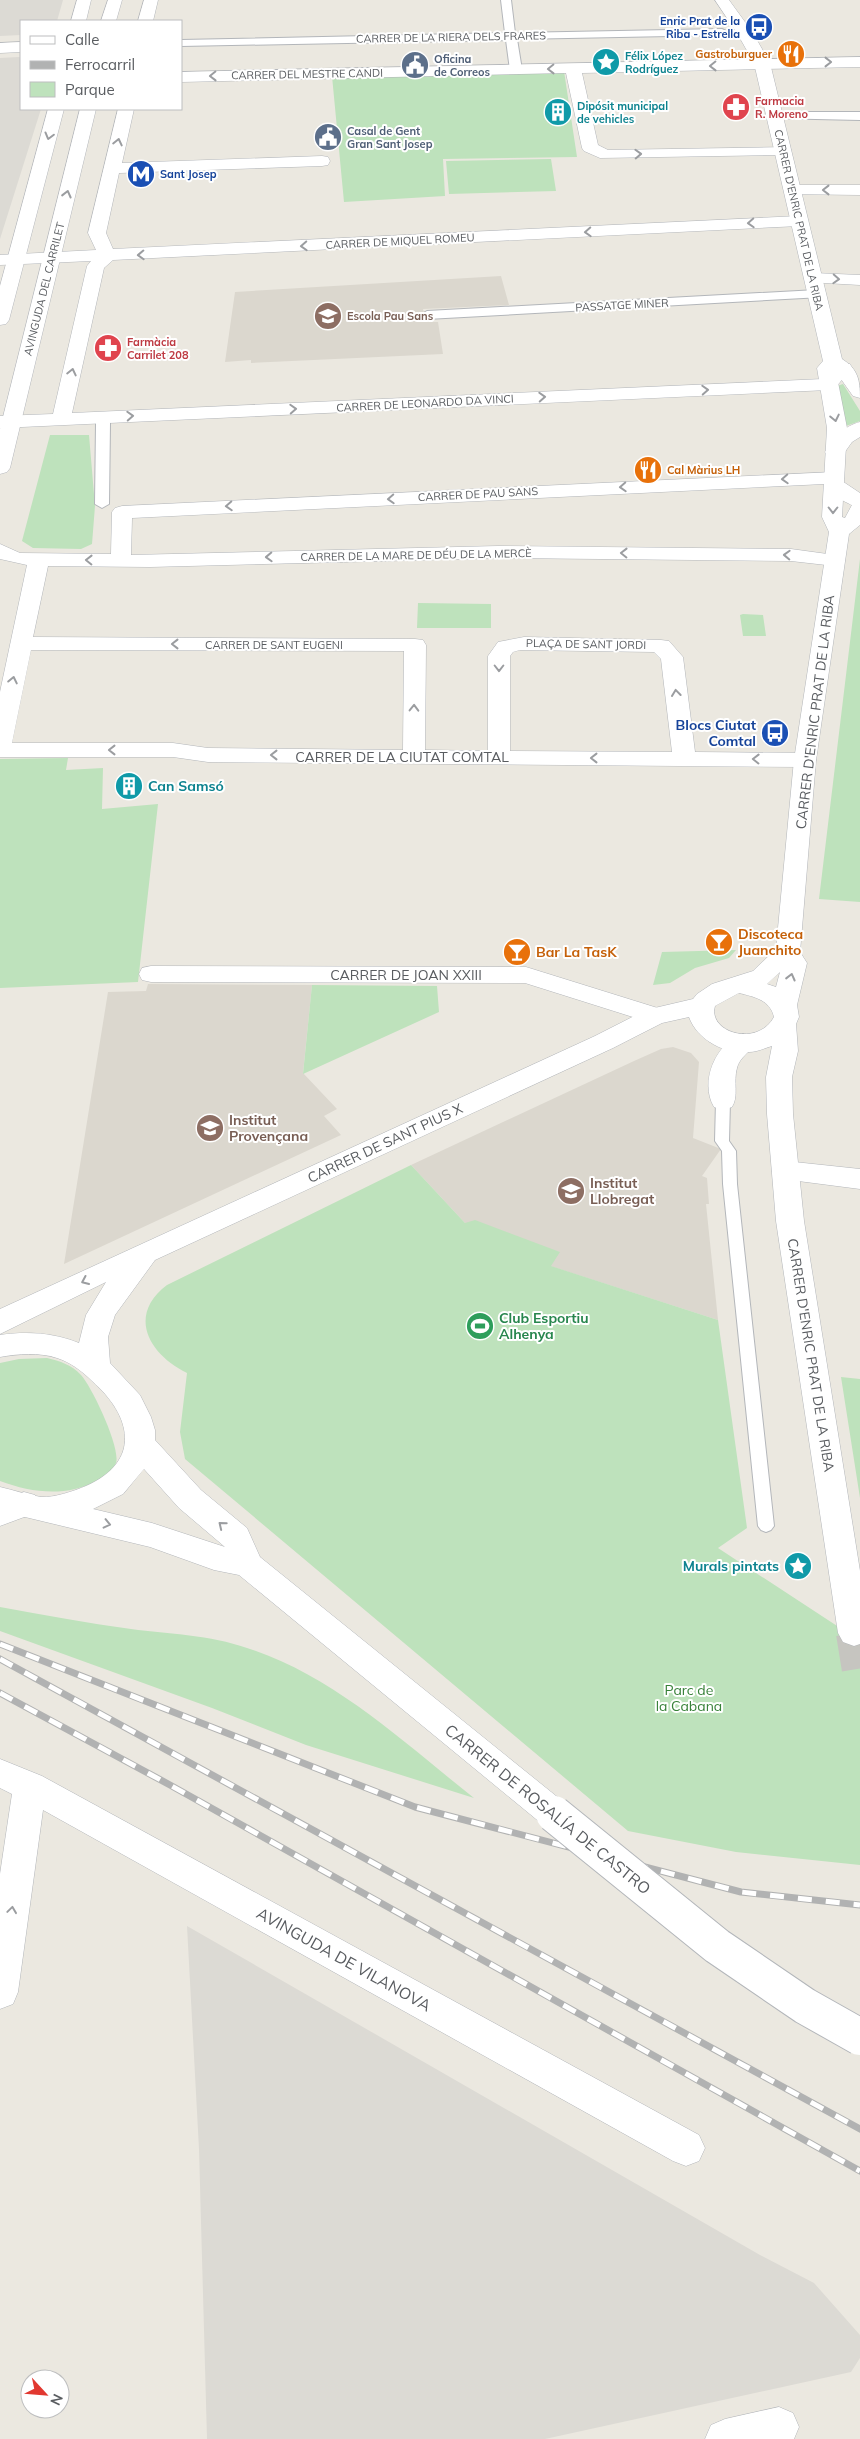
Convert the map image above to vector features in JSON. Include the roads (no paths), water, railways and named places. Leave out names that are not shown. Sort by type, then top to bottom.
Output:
[{"type":"street","points":[[79,20],[84,0]]},
{"type":"street","points":[[109,20],[114,0]]},
{"type":"street","points":[[146,20],[151,0]]},
{"type":"street","points":[[506,0],[516,70]]},
{"type":"street","name":"CARRER D'ENRIC PRAT DE LA RIBA","points":[[722,0],[745,32],[762,63],[815,286],[838,365],[860,392]]},
{"type":"street","name":"CARRER DE LA RIERA DELS FRARES","points":[[182,43],[510,33],[722,32]]},
{"type":"street","points":[[0,48],[20,47]]},
{"type":"street","name":"CARRER DEL MESTRE CANDI","points":[[182,77],[860,62]]},
{"type":"street","points":[[573,69],[590,148],[606,155],[783,150]]},
{"type":"street","points":[[0,320],[8,260],[56,110]]},
{"type":"street","name":"AVINGUDA DEL CARRILET","points":[[0,468],[6,422],[52,258],[88,110]]},
{"type":"street","points":[[61,419],[96,266],[108,256],[97,233],[126,110]]},
{"type":"street","points":[[774,116],[860,116]]},
{"type":"street","points":[[112,168],[322,161]]},
{"type":"street","points":[[792,190],[860,190]]},
{"type":"street","name":"CARRER DE MIQUEL ROMEU","points":[[8,260],[799,221]]},
{"type":"street","points":[[815,286],[860,280]]},
{"type":"street","name":"PASSATGE MINER","points":[[427,315],[815,286]]},
{"type":"street","points":[[828,384],[838,365]]},
{"type":"street","name":"CARRER D'ENRIC PRAT DE LA RIBA","points":[[828,384],[837,428],[832,517],[839,532],[805,760],[788,952],[795,963],[785,1016],[785,1051],[780,1077],[790,1220],[854,1632]]},
{"type":"street","name":"CARRER DE LEONARDO DA VINCI","points":[[6,422],[828,384]]},
{"type":"street","points":[[102,504],[103,423]]},
{"type":"street","points":[[836,452],[845,438],[860,428]]},
{"type":"street","points":[[834,481],[860,502]]},
{"type":"street","name":"CARRER DE PAU SANS","points":[[121,561],[122,512],[834,481]]},
{"type":"street","points":[[839,532],[853,521],[860,507]]},
{"type":"street","name":"CARRER DE LA MARE DE DÉU DE LA MERCÈ","points":[[0,550],[11,557],[121,561],[498,552],[791,555],[835,560]]},
{"type":"street","points":[[0,744],[39,559]]},
{"type":"street","name":"CARRER DE SANT EUGENI","points":[[21,643],[415,646],[414,757]]},
{"type":"street","name":"PLAÇA DE SANT JORDI","points":[[499,757],[499,656],[501,651],[511,644],[647,644],[660,646],[669,652],[672,657],[684,759]]},
{"type":"street","name":"CARRER DE LA CIUTAT COMTAL","points":[[0,750],[174,750],[208,755],[805,760]]},
{"type":"street","points":[[739,986],[762,976],[778,959],[788,952]]},
{"type":"street","name":"CARRER DE JOAN XXIII","points":[[151,974],[526,975],[655,1016]]},
{"type":"street","points":[[723,1101],[724,1066],[728,1056],[747,1043],[776,1036],[785,1016],[775,995],[760,988],[739,986],[722,988],[710,995],[704,1015],[714,1034],[728,1040],[747,1043],[771,1062],[780,1077]]},
{"type":"street","name":"CARRER DE SANT PIUS X","points":[[0,1323],[16,1312],[146,1254],[655,1016],[704,1015]]},
{"type":"street","name":"CARRER DE SANT PIUS X","points":[[624,1032],[687,1024],[704,1015]]},
{"type":"street","points":[[785,1170],[860,1179]]},
{"type":"street","name":"CARRER DE SANT PIUS X","points":[[96,1365],[94,1337],[103,1312],[112,1295],[146,1254]]},
{"type":"street","points":[[0,1346],[33,1343],[52,1346],[74,1352],[96,1365],[111,1380],[134,1412],[140,1443],[128,1468],[108,1488],[80,1502],[17,1506]]},
{"type":"street","name":"CARRER DE ROSALÍA DE CASTRO","points":[[140,1443],[158,1467],[190,1499],[236,1537],[248,1565]]},
{"type":"street","name":"CARRER DE ROSALÍA DE CASTRO","points":[[17,1506],[152,1535],[214,1557],[248,1565],[717,1946],[805,2006],[860,2037]]},
{"type":"street","points":[[0,1992],[15,1780]]},
{"type":"street","name":"AVINGUDA DE VILANOVA","points":[[15,1780],[686,2148]]},
{"type":"street","points":[[724,2439],[779,2427]]},
{"type":"lane","points":[[723,1101],[722,1141],[729,1151],[730,1184],[766,1526]]},
{"type":"tunnel","points":[[854,1633],[860,1670]]},
{"type":"railway","points":[[0,1644],[415,1807],[741,1892],[860,1905]]},
{"type":"railway","points":[[0,1659],[860,2129]]},
{"type":"railway","points":[[0,1693],[170,1785],[860,2171]]},
{"type":"place","name":"Enric Prat de la Riba - Estrella","points":[[759,27]]},
{"type":"place","name":"Gastroburguer","points":[[791,54]]},
{"type":"place","name":"Félix López Rodríguez","points":[[606,62]]},
{"type":"place","name":"Oficina de Correos","points":[[415,65]]},
{"type":"place","name":"Farmacia R. Moreno","points":[[736,107]]},
{"type":"place","name":"Dipósit municipal de vehicles","points":[[558,112]]},
{"type":"place","name":"Casal de Gent Gran Sant Josep","points":[[328,137]]},
{"type":"place","name":"Sant Josep","points":[[141,174]]},
{"type":"place","name":"Escola Pau Sans","points":[[328,316]]},
{"type":"place","name":"Farmàcia Carrilet 208","points":[[108,348]]},
{"type":"place","name":"Cal Màrius LH","points":[[648,470]]},
{"type":"place","name":"Blocs Ciutat Comtal","points":[[775,733]]},
{"type":"place","name":"Can Samsó","points":[[129,786]]},
{"type":"place","name":"Discoteca Juanchito","points":[[719,942]]},
{"type":"place","name":"Bar La TasK","points":[[517,952]]},
{"type":"place","name":"Institut Provençana","points":[[210,1128]]},
{"type":"place","name":"Institut Llobregat","points":[[571,1191]]},
{"type":"place","name":"Club Esportiu Alhenya","points":[[480,1326]]},
{"type":"place","name":"Murals pintats","points":[[798,1566]]},
{"type":"park label","name":"Parc de la Cabana","points":[[689,1698]]}]
